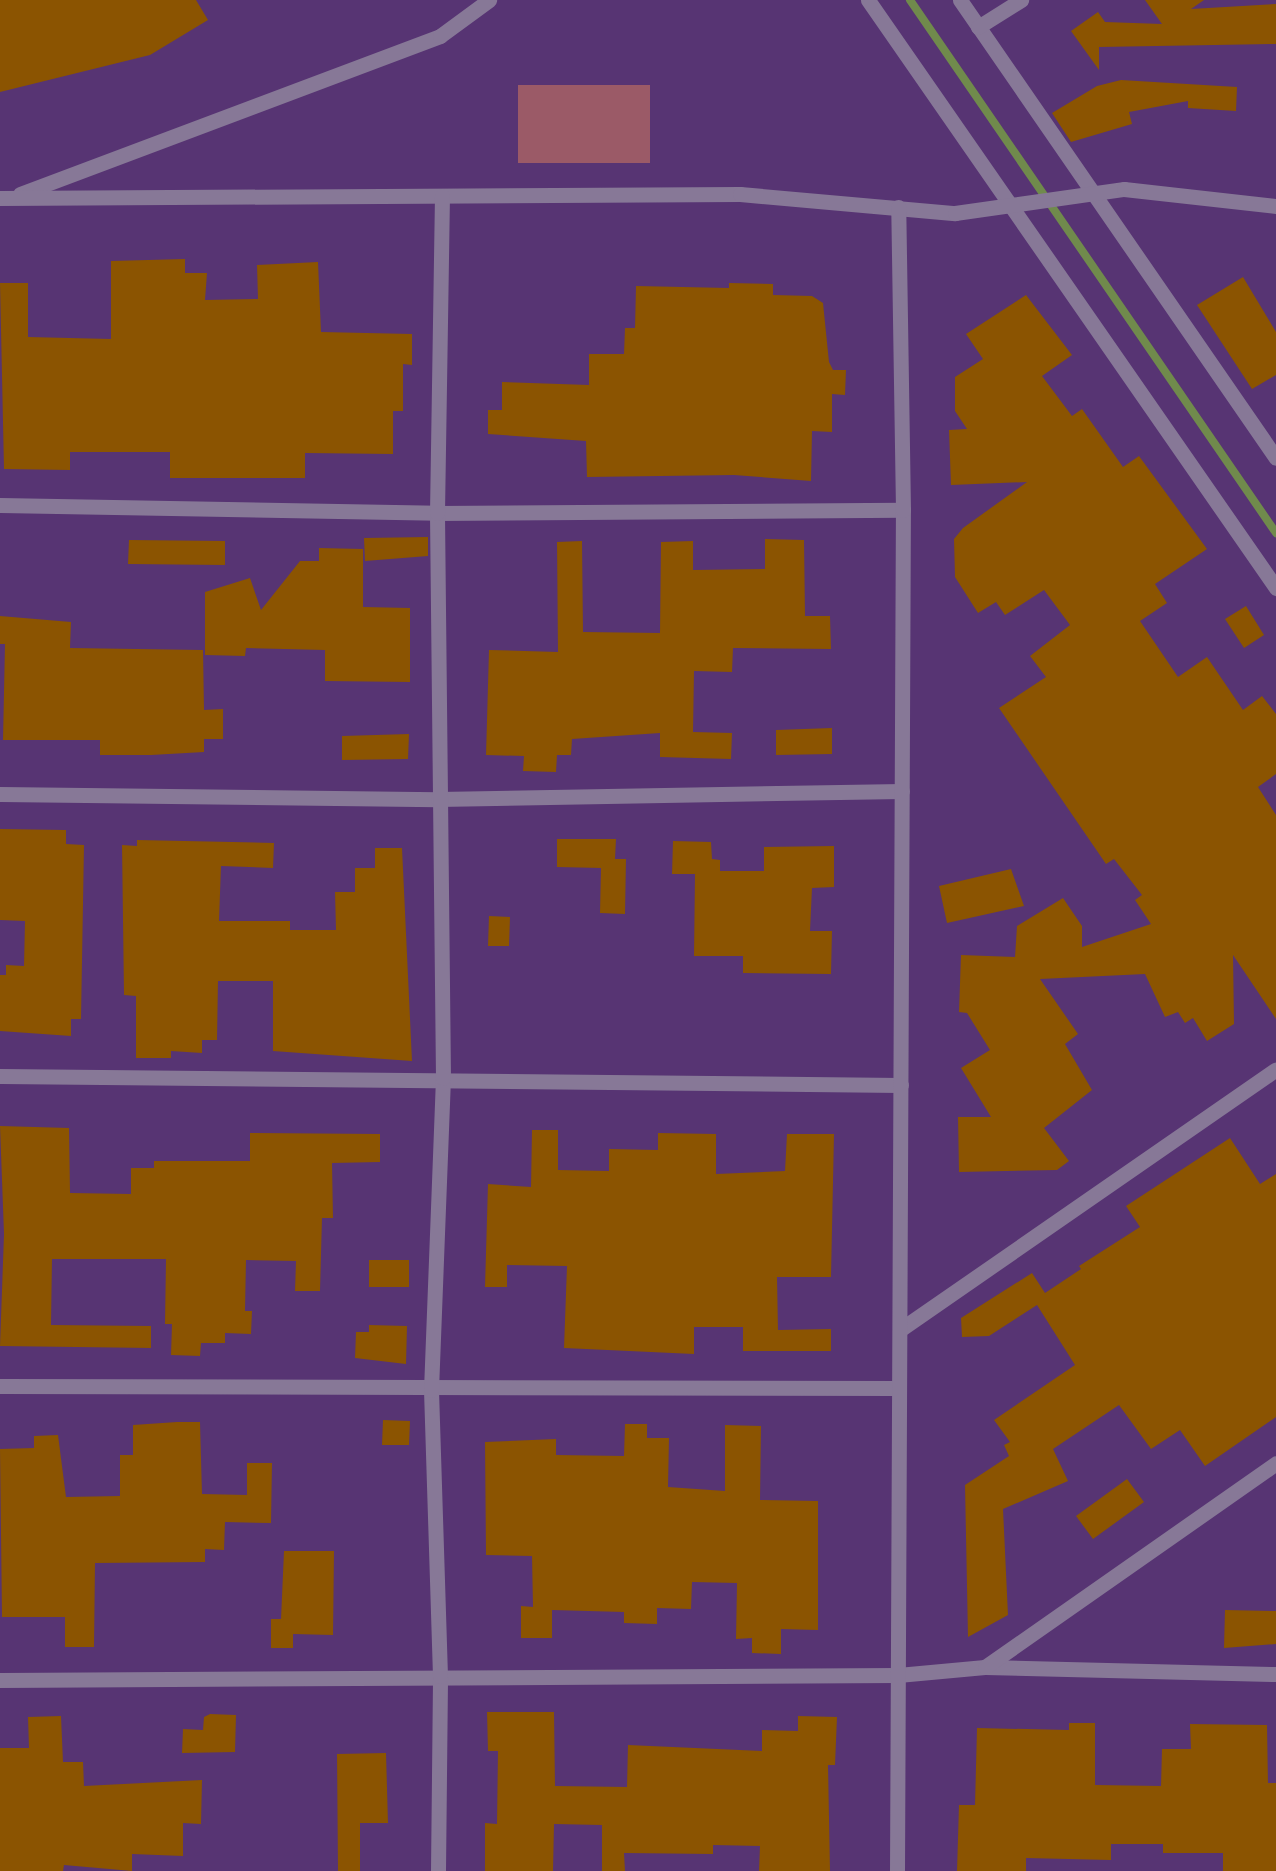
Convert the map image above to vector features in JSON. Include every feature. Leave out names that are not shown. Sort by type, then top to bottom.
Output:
[{"type":"street","points":[[5,198],[440,36],[489,0]]},
{"type":"street","points":[[868,0],[1276,588]]},
{"type":"street","points":[[960,0],[1276,458]]},
{"type":"street","points":[[978,27],[1021,0]]},
{"type":"street","points":[[5,198],[782,195],[955,213],[1011,208],[1093,191],[1276,206]]},
{"type":"street","points":[[438,1871],[440,1676],[431,1390],[443,1078],[438,799],[437,513],[442,196]]},
{"type":"street","points":[[897,1871],[903,510],[898,207]]},
{"type":"street","points":[[0,505],[437,513],[903,510]]},
{"type":"street","points":[[0,794],[438,799],[902,791]]},
{"type":"street","points":[[901,1329],[1276,1069]]},
{"type":"street","points":[[0,1076],[443,1078],[900,1085]]},
{"type":"street","points":[[0,1386],[431,1390],[899,1388]]},
{"type":"street","points":[[985,1667],[1276,1463]]},
{"type":"street","points":[[0,1680],[898,1675],[985,1667],[1276,1674]]},
{"type":"shaded area","points":[[518,85],[650,85],[650,163],[518,163]]},
{"type":"building","points":[[0,0],[196,0],[208,20],[150,55],[0,92]]},
{"type":"building","points":[[1145,0],[1204,0],[1191,9],[1276,4],[1276,44],[1099,47],[1099,70],[1071,31],[1098,12],[1105,22],[1162,24]]},
{"type":"building","points":[[1121,80],[1237,87],[1236,111],[1188,108],[1188,101],[1129,112],[1132,124],[1071,142],[1052,113],[1097,86]]},
{"type":"building","points":[[185,259],[185,273],[207,273],[205,300],[258,299],[257,265],[318,262],[321,332],[412,334],[412,365],[403,364],[403,411],[393,411],[393,454],[305,453],[305,478],[170,478],[170,452],[70,452],[70,470],[4,469],[0,283],[28,283],[28,337],[111,339],[111,261]]},
{"type":"building","points":[[1243,277],[1276,332],[1276,375],[1252,389],[1197,305]]},
{"type":"building","points":[[729,283],[773,284],[773,295],[812,296],[823,303],[829,362],[833,370],[846,370],[845,395],[832,394],[832,432],[812,431],[811,481],[734,475],[587,477],[586,441],[488,434],[488,410],[502,410],[502,382],[589,385],[589,354],[624,354],[625,328],[635,328],[636,286],[729,288]]},
{"type":"building","points":[[1026,295],[1072,355],[1042,376],[1072,416],[1082,409],[1123,467],[1139,456],[1207,549],[1155,584],[1167,603],[1140,621],[1178,677],[1207,657],[1243,710],[1262,696],[1276,714],[1276,774],[1258,787],[1276,815],[1276,1019],[1233,955],[1234,1024],[1207,1041],[1193,1018],[1185,1023],[1178,1012],[1165,1017],[1145,974],[1040,979],[1078,1034],[1065,1044],[1092,1090],[1044,1128],[1069,1161],[1057,1170],[959,1172],[958,1117],[991,1117],[961,1068],[990,1050],[967,1013],[959,1012],[961,955],[1015,957],[1017,926],[1063,898],[1082,926],[1082,947],[1151,924],[1135,900],[1142,895],[1114,859],[1106,864],[999,708],[1046,677],[1030,656],[1070,625],[1044,590],[1005,615],[996,602],[978,613],[955,577],[954,539],[963,528],[1027,482],[951,485],[949,430],[967,429],[955,411],[955,377],[983,359],[966,334]]},
{"type":"building","points":[[428,537],[428,556],[365,561],[364,538]]},
{"type":"building","points":[[765,539],[804,540],[805,616],[830,616],[831,649],[733,648],[732,672],[694,671],[693,732],[732,733],[731,759],[660,757],[660,733],[572,739],[571,755],[557,755],[556,772],[523,771],[524,756],[486,755],[489,650],[558,652],[557,542],[582,541],[583,632],[660,633],[661,542],[693,541],[693,570],[765,569]]},
{"type":"building","points":[[129,540],[225,541],[225,565],[128,564]]},
{"type":"building","points":[[319,548],[363,549],[363,607],[410,608],[410,682],[325,681],[325,650],[246,648],[245,656],[205,655],[205,592],[250,578],[261,610],[300,561],[319,561]]},
{"type":"building","points":[[1246,606],[1264,635],[1244,648],[1225,619]]},
{"type":"building","points":[[0,616],[71,622],[70,648],[203,650],[204,710],[223,709],[223,739],[204,739],[204,752],[151,755],[100,755],[100,740],[3,740],[5,644],[0,644]]},
{"type":"building","points":[[832,728],[832,754],[776,755],[776,730]]},
{"type":"building","points":[[409,734],[408,759],[342,760],[342,736]]},
{"type":"building","points":[[0,829],[66,830],[66,844],[84,845],[81,1019],[71,1019],[71,1036],[0,1031],[0,975],[6,975],[6,965],[24,966],[25,921],[0,920]]},
{"type":"building","points":[[557,839],[616,839],[615,859],[626,859],[625,914],[600,913],[601,868],[557,867]]},
{"type":"building","points":[[137,840],[274,843],[273,868],[221,866],[219,921],[290,921],[290,930],[336,930],[335,892],[355,892],[355,868],[375,868],[375,848],[402,848],[412,1061],[273,1051],[273,981],[218,981],[217,1040],[202,1040],[202,1053],[171,1051],[171,1058],[136,1058],[136,996],[124,995],[122,845],[137,846]]},
{"type":"building","points":[[673,841],[711,842],[712,859],[720,860],[720,871],[764,871],[764,847],[834,846],[834,887],[812,888],[810,931],[832,931],[831,974],[743,973],[743,956],[694,956],[695,874],[672,874]]},
{"type":"building","points":[[1011,869],[1024,906],[947,923],[939,886]]},
{"type":"building","points":[[489,916],[510,917],[509,946],[488,946]]},
{"type":"building","points":[[0,1126],[69,1128],[70,1193],[131,1194],[131,1168],[154,1168],[154,1161],[250,1161],[250,1133],[380,1134],[380,1162],[332,1163],[333,1218],[322,1218],[320,1291],[295,1291],[296,1261],[246,1260],[245,1311],[252,1311],[251,1334],[225,1333],[225,1343],[201,1343],[200,1356],[171,1355],[172,1324],[165,1324],[166,1259],[52,1259],[51,1325],[151,1326],[151,1348],[0,1346],[4,1234]]},
{"type":"building","points":[[532,1130],[558,1130],[558,1170],[609,1171],[609,1149],[658,1150],[658,1133],[716,1134],[716,1174],[785,1171],[787,1134],[834,1134],[831,1277],[777,1277],[778,1330],[831,1329],[831,1351],[743,1351],[743,1327],[694,1327],[694,1354],[564,1348],[567,1266],[507,1265],[507,1287],[485,1287],[488,1184],[531,1187]]},
{"type":"building","points":[[1230,1138],[1260,1184],[1276,1174],[1276,1417],[1205,1466],[1180,1430],[1151,1449],[1119,1405],[1053,1449],[1068,1481],[1003,1509],[1008,1615],[968,1637],[965,1485],[1009,1456],[1004,1445],[1010,1442],[994,1420],[1075,1365],[1037,1305],[989,1336],[962,1337],[961,1318],[1032,1273],[1045,1293],[1081,1269],[1079,1266],[1140,1227],[1126,1206]]},
{"type":"building","points":[[369,1260],[409,1260],[409,1287],[369,1287]]},
{"type":"building","points":[[369,1325],[407,1326],[406,1364],[355,1358],[356,1332],[369,1332]]},
{"type":"building","points":[[383,1420],[410,1421],[409,1445],[382,1445]]},
{"type":"building","points":[[200,1422],[202,1494],[247,1495],[247,1463],[272,1463],[271,1523],[225,1522],[224,1550],[205,1549],[205,1562],[95,1563],[94,1647],[65,1647],[65,1617],[2,1617],[0,1449],[34,1448],[34,1436],[58,1435],[66,1497],[120,1496],[120,1455],[133,1455],[133,1425]]},
{"type":"building","points":[[625,1424],[647,1424],[647,1438],[669,1438],[668,1487],[725,1491],[725,1425],[761,1426],[760,1500],[818,1501],[818,1630],[781,1629],[781,1654],[752,1653],[752,1638],[736,1639],[737,1583],[692,1582],[691,1609],[657,1608],[657,1624],[624,1623],[624,1612],[552,1610],[552,1638],[521,1638],[521,1606],[533,1607],[532,1556],[486,1555],[485,1442],[556,1439],[556,1455],[624,1456]]},
{"type":"building","points":[[1127,1479],[1144,1502],[1093,1539],[1076,1516]]},
{"type":"building","points":[[284,1551],[334,1551],[333,1635],[293,1634],[293,1648],[271,1648],[271,1619],[281,1619]]},
{"type":"building","points":[[1225,1610],[1276,1611],[1276,1644],[1224,1648]]},
{"type":"building","points":[[487,1712],[554,1712],[555,1786],[627,1787],[628,1745],[762,1751],[762,1730],[798,1731],[798,1716],[837,1717],[835,1765],[828,1765],[830,1871],[759,1871],[760,1846],[713,1845],[713,1854],[624,1853],[625,1871],[602,1871],[602,1825],[554,1824],[553,1871],[485,1871],[485,1823],[497,1824],[498,1751],[488,1751]]},
{"type":"building","points":[[210,1714],[236,1715],[235,1752],[182,1753],[183,1729],[203,1730],[204,1717]]},
{"type":"building","points":[[61,1716],[63,1762],[83,1762],[84,1786],[202,1780],[201,1824],[183,1823],[183,1856],[132,1854],[132,1871],[64,1865],[63,1871],[0,1871],[0,1748],[29,1748],[28,1717]]},
{"type":"building","points":[[1069,1723],[1095,1723],[1095,1785],[1161,1786],[1162,1749],[1191,1749],[1190,1724],[1267,1725],[1268,1783],[1276,1783],[1276,1871],[1223,1871],[1223,1853],[1163,1853],[1163,1844],[1111,1844],[1111,1860],[1026,1858],[1026,1871],[957,1871],[959,1805],[975,1805],[977,1728],[1069,1730]]},
{"type":"building","points":[[386,1753],[388,1823],[360,1823],[360,1871],[338,1871],[337,1754]]},
{"type":"waterway","points":[[910,0],[1276,533]]}]
